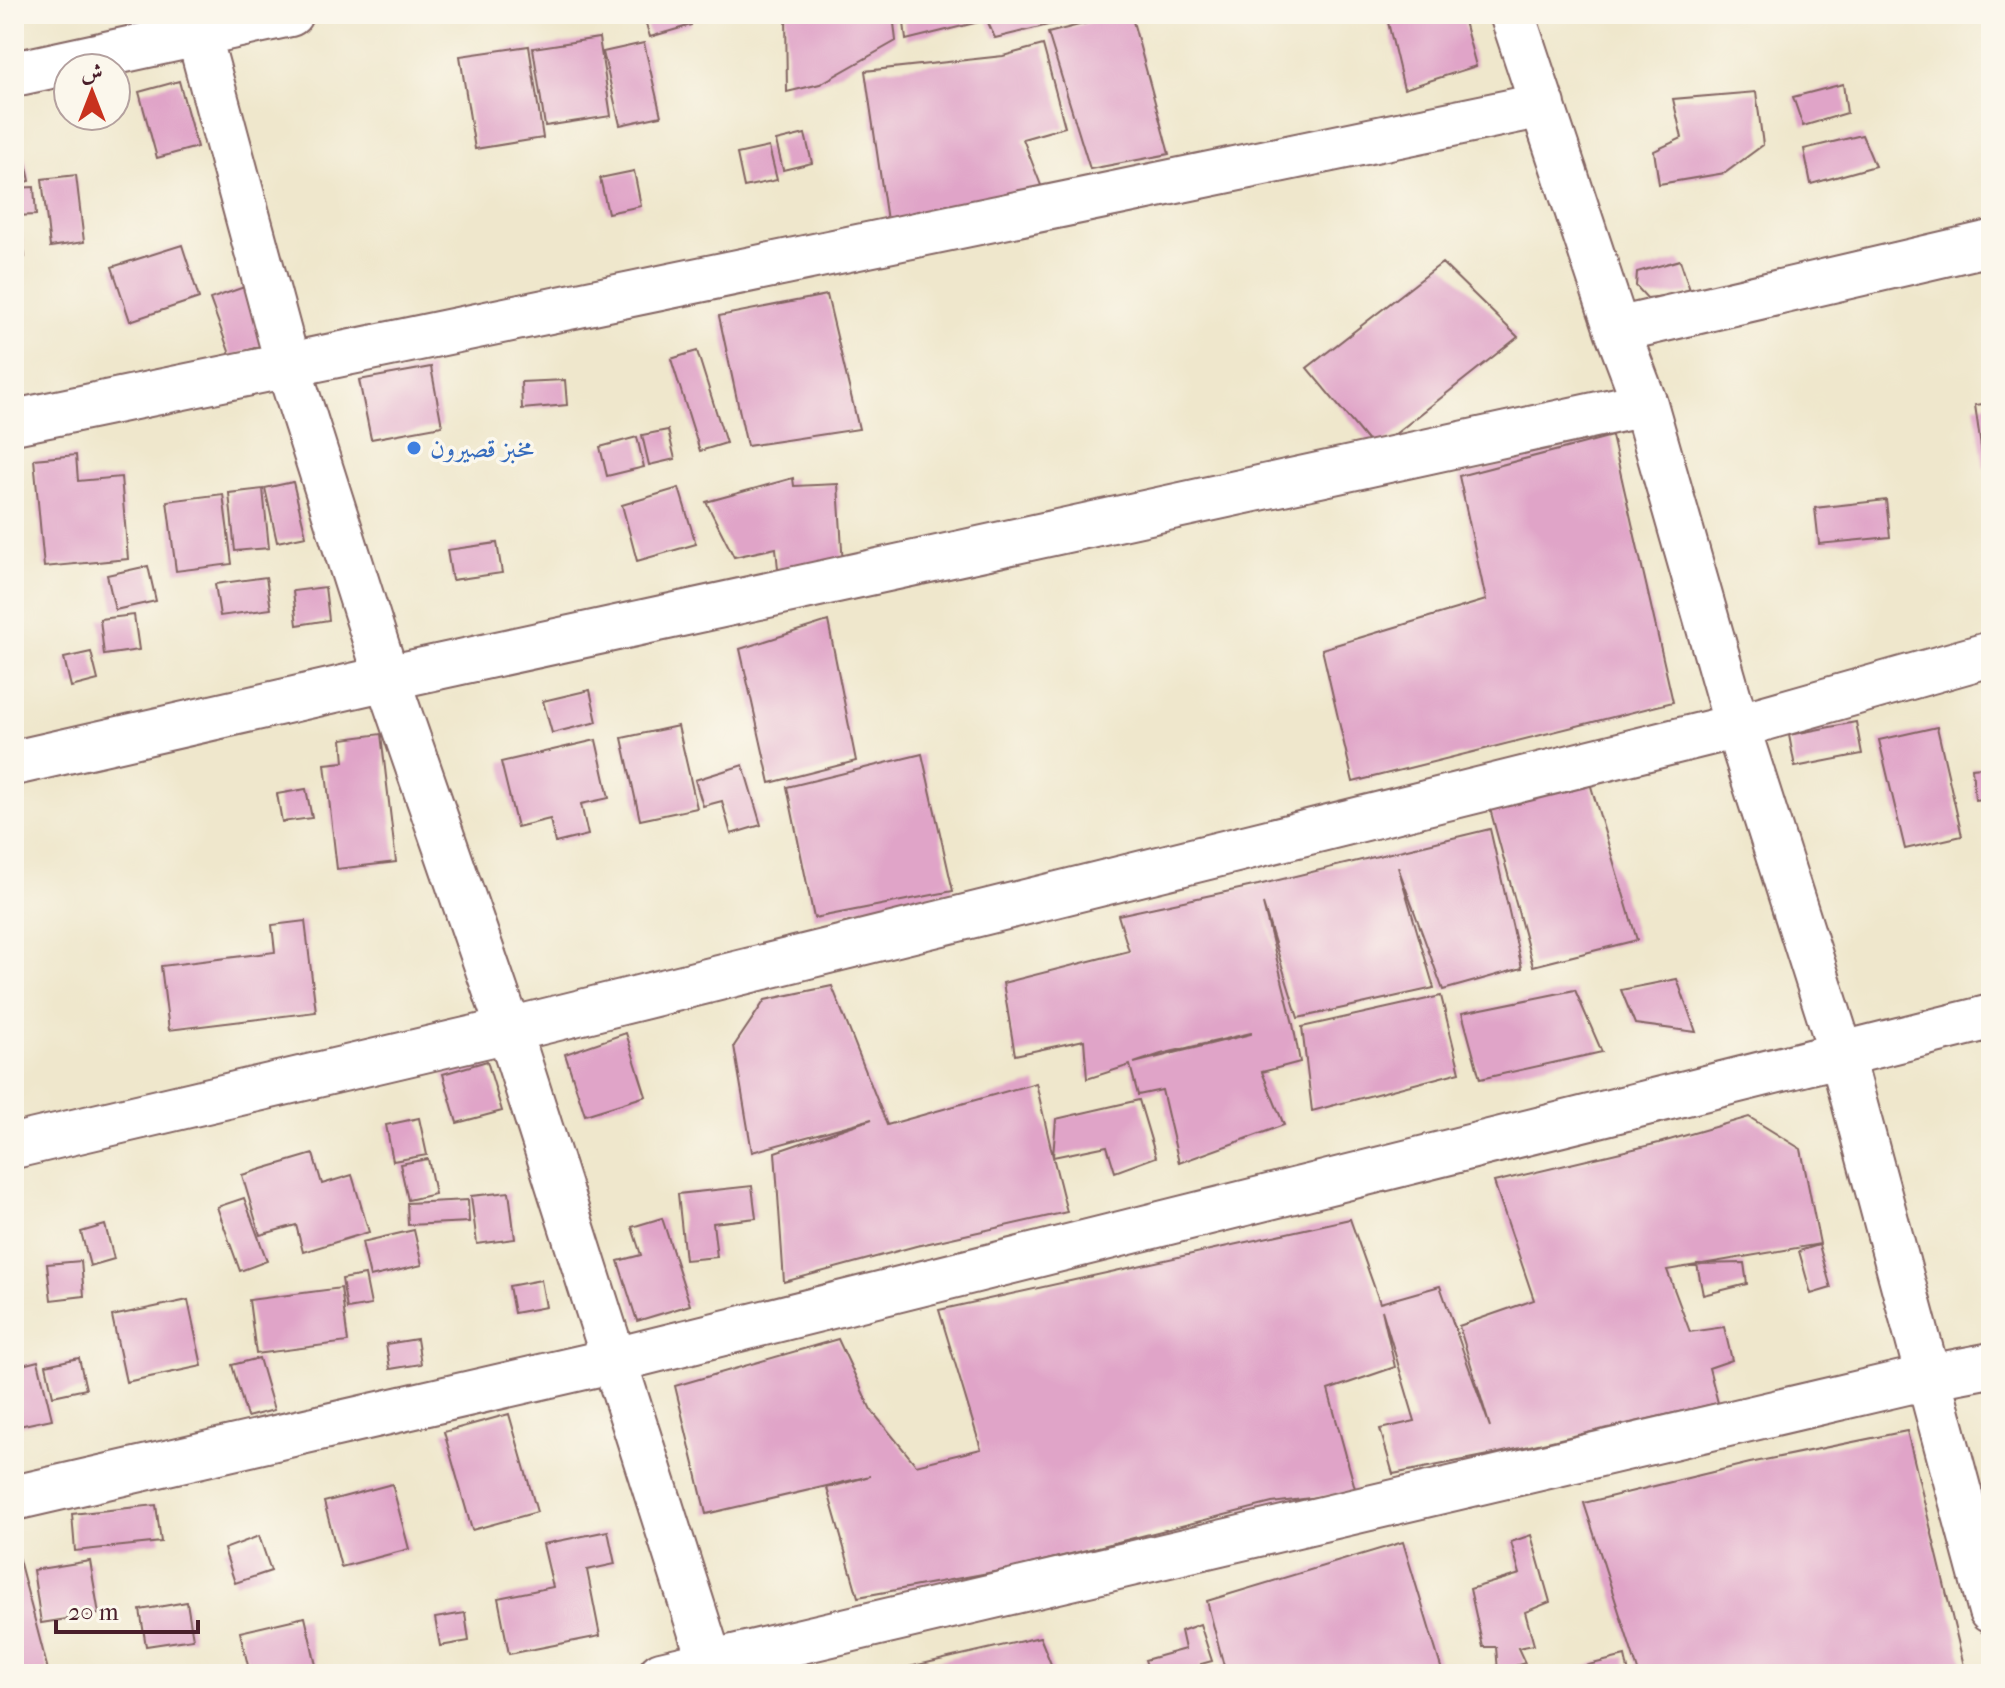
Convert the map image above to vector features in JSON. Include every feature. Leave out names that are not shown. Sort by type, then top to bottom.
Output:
[{"type":"street","points":[[14,74],[196,24],[290,14]]},
{"type":"street","points":[[1512,14],[1617,330],[1645,404],[1737,726],[1841,1053],[1991,1611]]},
{"type":"street","points":[[196,24],[288,366],[387,678],[509,1030],[712,1668]]},
{"type":"street","points":[[14,422],[1543,105]]},
{"type":"street","points":[[1617,330],[1991,243]]},
{"type":"street","points":[[14,763],[387,678],[1645,404]]},
{"type":"street","points":[[14,1146],[509,1030],[1737,726],[1991,654]]},
{"type":"street","points":[[14,1498],[615,1360],[1991,1017]]},
{"type":"street","points":[[661,1674],[712,1668],[1928,1377],[1991,1365]]},
{"type":"building","points":[[643,14],[688,14],[691,25],[650,37]]},
{"type":"building","points":[[786,14],[893,14],[896,41],[820,84],[787,92]]},
{"type":"building","points":[[903,14],[978,14],[979,22],[906,40]]},
{"type":"building","points":[[984,14],[1089,14],[1090,15],[995,38]]},
{"type":"building","points":[[1131,14],[1169,154],[1090,169],[1048,33]]},
{"type":"building","points":[[1386,14],[1462,14],[1476,66],[1404,89]]},
{"type":"building","points":[[599,38],[611,116],[545,126],[533,48]]},
{"type":"building","points":[[644,43],[661,116],[620,125],[603,52]]},
{"type":"building","points":[[1043,45],[1065,127],[1023,139],[1049,206],[890,241],[865,71],[1003,56]]},
{"type":"building","points":[[529,46],[543,138],[475,149],[460,56]]},
{"type":"building","points":[[179,81],[197,147],[157,158],[139,92]]},
{"type":"building","points":[[1843,84],[1847,113],[1803,126],[1793,97]]},
{"type":"building","points":[[1756,92],[1763,145],[1725,173],[1659,184],[1654,151],[1682,138],[1673,99]]},
{"type":"building","points":[[805,134],[812,163],[783,170],[776,141]]},
{"type":"building","points":[[1862,135],[1875,166],[1811,184],[1804,149]]},
{"type":"building","points":[[769,147],[777,180],[744,187],[737,154]]},
{"type":"building","points":[[24,154],[30,181],[14,184],[14,156]]},
{"type":"building","points":[[634,171],[641,206],[608,213],[600,178]]},
{"type":"building","points":[[76,175],[84,242],[50,247],[42,179]]},
{"type":"building","points":[[34,187],[36,215],[14,216],[14,188]]},
{"type":"building","points":[[21,229],[25,257],[14,259],[14,230]]},
{"type":"building","points":[[182,245],[199,298],[130,321],[112,267]]},
{"type":"building","points":[[1680,260],[1691,293],[1647,298],[1636,286],[1637,272]]},
{"type":"building","points":[[1442,263],[1518,337],[1375,450],[1307,368]]},
{"type":"building","points":[[250,285],[270,342],[231,357],[210,299]]},
{"type":"building","points":[[827,295],[859,429],[747,446],[719,316]]},
{"type":"building","points":[[697,351],[726,443],[700,451],[671,359]]},
{"type":"building","points":[[431,367],[442,426],[371,439],[359,380]]},
{"type":"building","points":[[565,380],[567,405],[522,409],[521,382]]},
{"type":"building","points":[[1991,403],[1991,467],[1984,468],[1975,405]]},
{"type":"building","points":[[668,430],[675,459],[649,465],[642,435]]},
{"type":"building","points":[[1612,436],[1673,702],[1353,782],[1322,649],[1486,600],[1459,476]]},
{"type":"building","points":[[637,437],[644,467],[607,476],[600,447]]},
{"type":"building","points":[[76,455],[78,481],[121,477],[128,559],[44,567],[34,459]]},
{"type":"building","points":[[793,478],[794,486],[838,484],[843,566],[778,569],[776,548],[734,557],[706,502]]},
{"type":"building","points":[[293,482],[306,536],[277,542],[265,488]]},
{"type":"building","points":[[679,488],[696,544],[637,561],[622,505]]},
{"type":"building","points":[[263,489],[269,548],[235,551],[229,493]]},
{"type":"building","points":[[223,494],[232,564],[176,571],[167,501]]},
{"type":"building","points":[[1886,500],[1890,537],[1819,544],[1815,508]]},
{"type":"building","points":[[497,543],[502,573],[452,580],[447,550]]},
{"type":"building","points":[[148,566],[156,601],[115,610],[107,575]]},
{"type":"building","points":[[266,577],[271,609],[220,616],[215,584]]},
{"type":"building","points":[[325,587],[329,620],[297,625],[293,591]]},
{"type":"building","points":[[134,615],[139,650],[104,655],[100,619]]},
{"type":"building","points":[[828,621],[856,761],[770,783],[740,649]]},
{"type":"building","points":[[91,652],[98,680],[71,687],[64,658]]},
{"type":"building","points":[[590,690],[597,722],[552,733],[543,701]]},
{"type":"building","points":[[1856,722],[1862,754],[1795,767],[1789,735]]},
{"type":"building","points":[[678,726],[697,808],[640,820],[622,738]]},
{"type":"building","points":[[1937,727],[1962,836],[1905,849],[1879,740]]},
{"type":"building","points":[[381,734],[396,862],[337,869],[325,764],[344,762],[342,739]]},
{"type":"building","points":[[596,740],[609,798],[581,804],[588,835],[555,843],[550,819],[517,827],[501,762]]},
{"type":"building","points":[[922,754],[953,891],[814,918],[787,787]]},
{"type":"building","points":[[743,765],[761,825],[731,834],[722,801],[703,806],[695,780]]},
{"type":"building","points":[[1991,766],[1991,798],[1975,800],[1972,768]]},
{"type":"building","points":[[1590,783],[1637,940],[1533,966],[1489,805]]},
{"type":"building","points":[[306,789],[312,818],[282,822],[277,794]]},
{"type":"building","points":[[1490,829],[1522,968],[1443,990],[1398,867],[1434,988],[1298,1018],[1263,904],[1300,1062],[1262,1072],[1284,1125],[1179,1163],[1162,1090],[1138,1095],[1130,1065],[1087,1079],[1084,1040],[1015,1055],[1003,983],[1129,951],[1118,915]],"holes":[[[1251,1034],[1134,1063],[1161,1054]]]},
{"type":"building","points":[[305,921],[316,1012],[169,1030],[161,966],[275,952],[272,925]]},
{"type":"building","points":[[1677,979],[1696,1032],[1635,1024],[1621,990]]},
{"type":"building","points":[[832,986],[887,1125],[1036,1083],[1067,1212],[916,1246],[784,1282],[775,1152],[872,1119],[752,1152],[734,1046],[765,1000]]},
{"type":"building","points":[[1575,990],[1602,1052],[1480,1079],[1462,1013]]},
{"type":"building","points":[[1441,996],[1460,1072],[1312,1111],[1302,1027]]},
{"type":"building","points":[[626,1033],[646,1096],[585,1115],[565,1054]]},
{"type":"building","points":[[487,1061],[502,1111],[457,1123],[443,1074]]},
{"type":"building","points":[[1139,1100],[1156,1157],[1115,1172],[1107,1146],[1053,1157],[1056,1119]]},
{"type":"building","points":[[1749,1117],[1801,1149],[1820,1244],[1667,1270],[1690,1332],[1724,1327],[1732,1360],[1709,1368],[1718,1403],[1393,1474],[1380,1429],[1415,1421],[1382,1310],[1395,1367],[1328,1390],[1356,1492],[1272,1503],[1015,1568],[858,1597],[827,1488],[870,1476],[706,1514],[675,1386],[838,1339],[871,1410],[916,1465],[981,1449],[939,1310],[1350,1219],[1380,1303],[1440,1286],[1490,1427],[1459,1326],[1534,1300],[1494,1182],[1659,1143]]},
{"type":"building","points":[[419,1118],[427,1155],[393,1161],[386,1125]]},
{"type":"building","points":[[313,1154],[322,1184],[352,1175],[369,1232],[303,1252],[296,1225],[260,1235],[242,1175]]},
{"type":"building","points":[[428,1159],[435,1194],[408,1200],[400,1164]]},
{"type":"building","points":[[752,1186],[756,1218],[713,1223],[717,1257],[685,1260],[678,1194]]},
{"type":"building","points":[[509,1192],[515,1239],[477,1244],[471,1196]]},
{"type":"building","points":[[244,1198],[267,1261],[240,1271],[217,1207]]},
{"type":"building","points":[[468,1200],[469,1222],[408,1225],[407,1203]]},
{"type":"building","points":[[662,1218],[690,1305],[637,1321],[618,1261],[641,1255],[632,1227]]},
{"type":"building","points":[[105,1225],[114,1259],[90,1266],[81,1232]]},
{"type":"building","points":[[414,1230],[422,1265],[370,1277],[362,1242]]},
{"type":"building","points":[[1819,1245],[1831,1288],[1811,1294],[1799,1251]]},
{"type":"building","points":[[81,1261],[84,1296],[51,1300],[47,1264]]},
{"type":"building","points":[[1744,1263],[1747,1284],[1703,1295],[1697,1264]]},
{"type":"building","points":[[365,1275],[371,1305],[347,1309],[342,1279]]},
{"type":"building","points":[[541,1280],[546,1307],[514,1313],[509,1286]]},
{"type":"building","points":[[341,1288],[348,1342],[256,1354],[249,1300]]},
{"type":"building","points":[[188,1300],[202,1366],[126,1382],[112,1316]]},
{"type":"building","points":[[417,1339],[421,1364],[390,1369],[386,1344]]},
{"type":"building","points":[[79,1358],[86,1389],[53,1396],[46,1365]]},
{"type":"building","points":[[259,1358],[274,1410],[247,1417],[232,1365]]},
{"type":"building","points":[[38,1361],[52,1419],[14,1427],[14,1367]]},
{"type":"building","points":[[509,1414],[537,1512],[472,1530],[444,1432]]},
{"type":"building","points":[[1907,1431],[1966,1674],[1639,1674],[1584,1503],[1750,1463]]},
{"type":"building","points":[[392,1484],[409,1549],[341,1567],[324,1502]]},
{"type":"building","points":[[156,1505],[161,1542],[75,1551],[72,1514]]},
{"type":"building","points":[[608,1531],[615,1564],[587,1570],[600,1636],[509,1654],[498,1598],[553,1587],[543,1544]]},
{"type":"building","points":[[1531,1535],[1550,1602],[1525,1612],[1534,1645],[1518,1648],[1525,1663],[1498,1671],[1496,1647],[1483,1647],[1470,1589],[1520,1574],[1511,1542]]},
{"type":"building","points":[[259,1536],[271,1571],[235,1583],[224,1549]]},
{"type":"building","points":[[1403,1542],[1443,1674],[1226,1674],[1207,1601]]},
{"type":"building","points":[[18,1556],[49,1674],[14,1674],[14,1558]]},
{"type":"building","points":[[90,1561],[99,1614],[41,1623],[33,1570]]},
{"type":"building","points":[[187,1602],[193,1639],[146,1646],[140,1610]]},
{"type":"building","points":[[465,1613],[469,1641],[440,1646],[435,1618]]},
{"type":"building","points":[[305,1617],[318,1674],[250,1674],[240,1632]]},
{"type":"building","points":[[1200,1624],[1212,1661],[1201,1664],[1203,1674],[1150,1674],[1145,1660],[1185,1649],[1181,1631]]},
{"type":"building","points":[[1040,1637],[1055,1674],[911,1674],[909,1667]]},
{"type":"building","points":[[1625,1656],[1629,1674],[1556,1674],[1556,1673]]},
{"type":"place","name":"مخبز قصيرون","points":[[414,448]]}]
